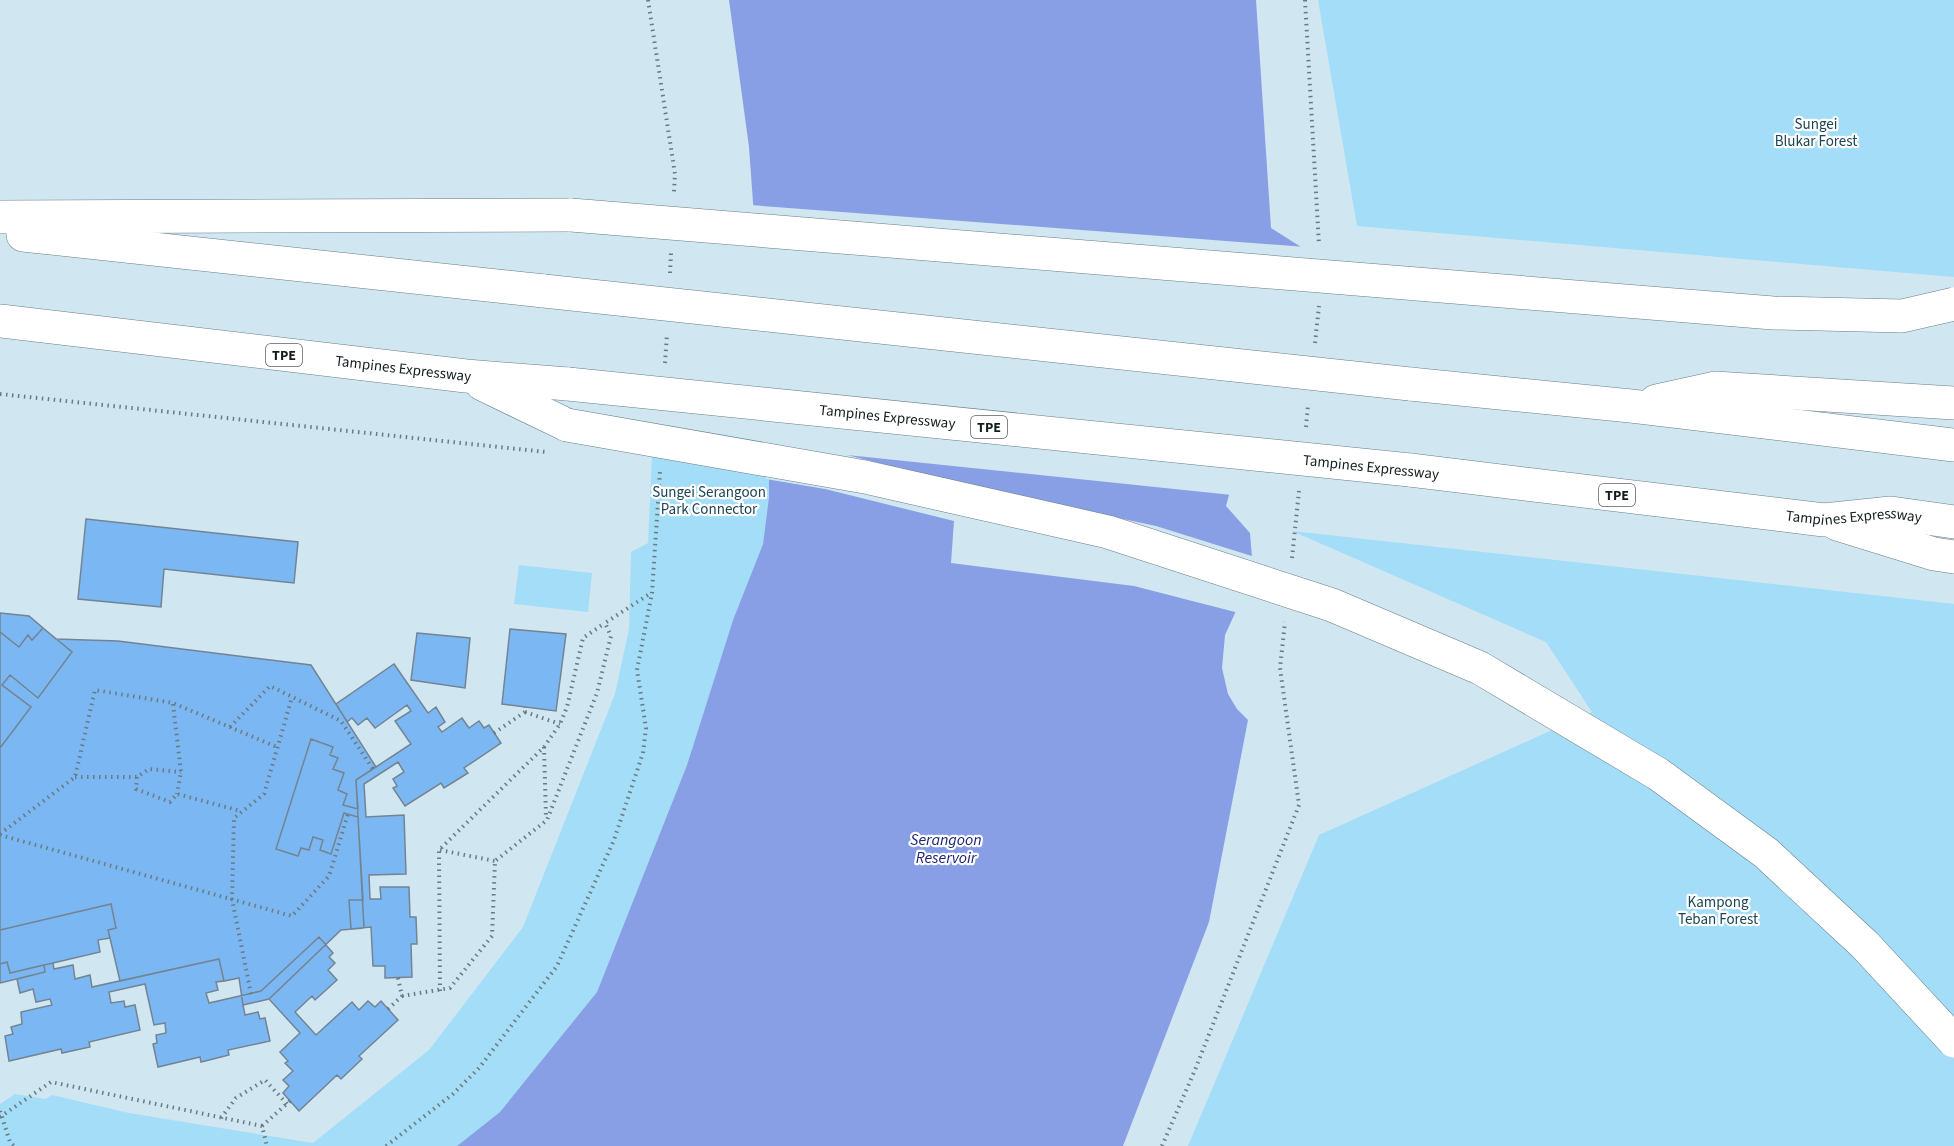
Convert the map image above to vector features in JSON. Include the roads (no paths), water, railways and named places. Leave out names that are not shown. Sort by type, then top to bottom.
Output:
[{"type":"highway","points":[[0,217],[571,215],[1773,314],[1902,316],[1954,304]]},
{"type":"highway","points":[[0,232],[1631,406],[1954,445]]},
{"type":"highway","name":"Tampines Expressway","points":[[0,321],[466,376],[568,384],[1410,470],[1824,520],[1891,513],[1954,522]]},
{"type":"highway","points":[[466,376],[561,439],[865,477],[1108,532],[1332,605],[1480,668],[1658,774],[1766,853],[1865,945],[1954,1041]]},
{"type":"highway","points":[[1631,406],[1714,388],[1954,403]]},
{"type":"highway","points":[[1824,520],[1934,554],[1954,557]]},
{"type":"water","name":"Serangoon Reservoir","points":[[729,0],[1256,0],[1271,228],[1309,252],[1273,273],[1275,324],[1226,506],[1250,533],[1252,557],[1236,611],[1225,635],[1222,668],[1228,694],[1237,709],[1248,720],[1209,922],[1123,1146],[457,1146],[500,1112],[597,992],[687,765],[733,620],[763,544],[769,497],[769,423],[749,147]]},
{"type":"park label","name":"Sungei Blukar Forest","points":[[1816,132]]},
{"type":"park label","name":"Sungei Serangoon Park Connector","points":[[709,500]]},
{"type":"park label","name":"Kampong Teban Forest","points":[[1718,910]]}]
